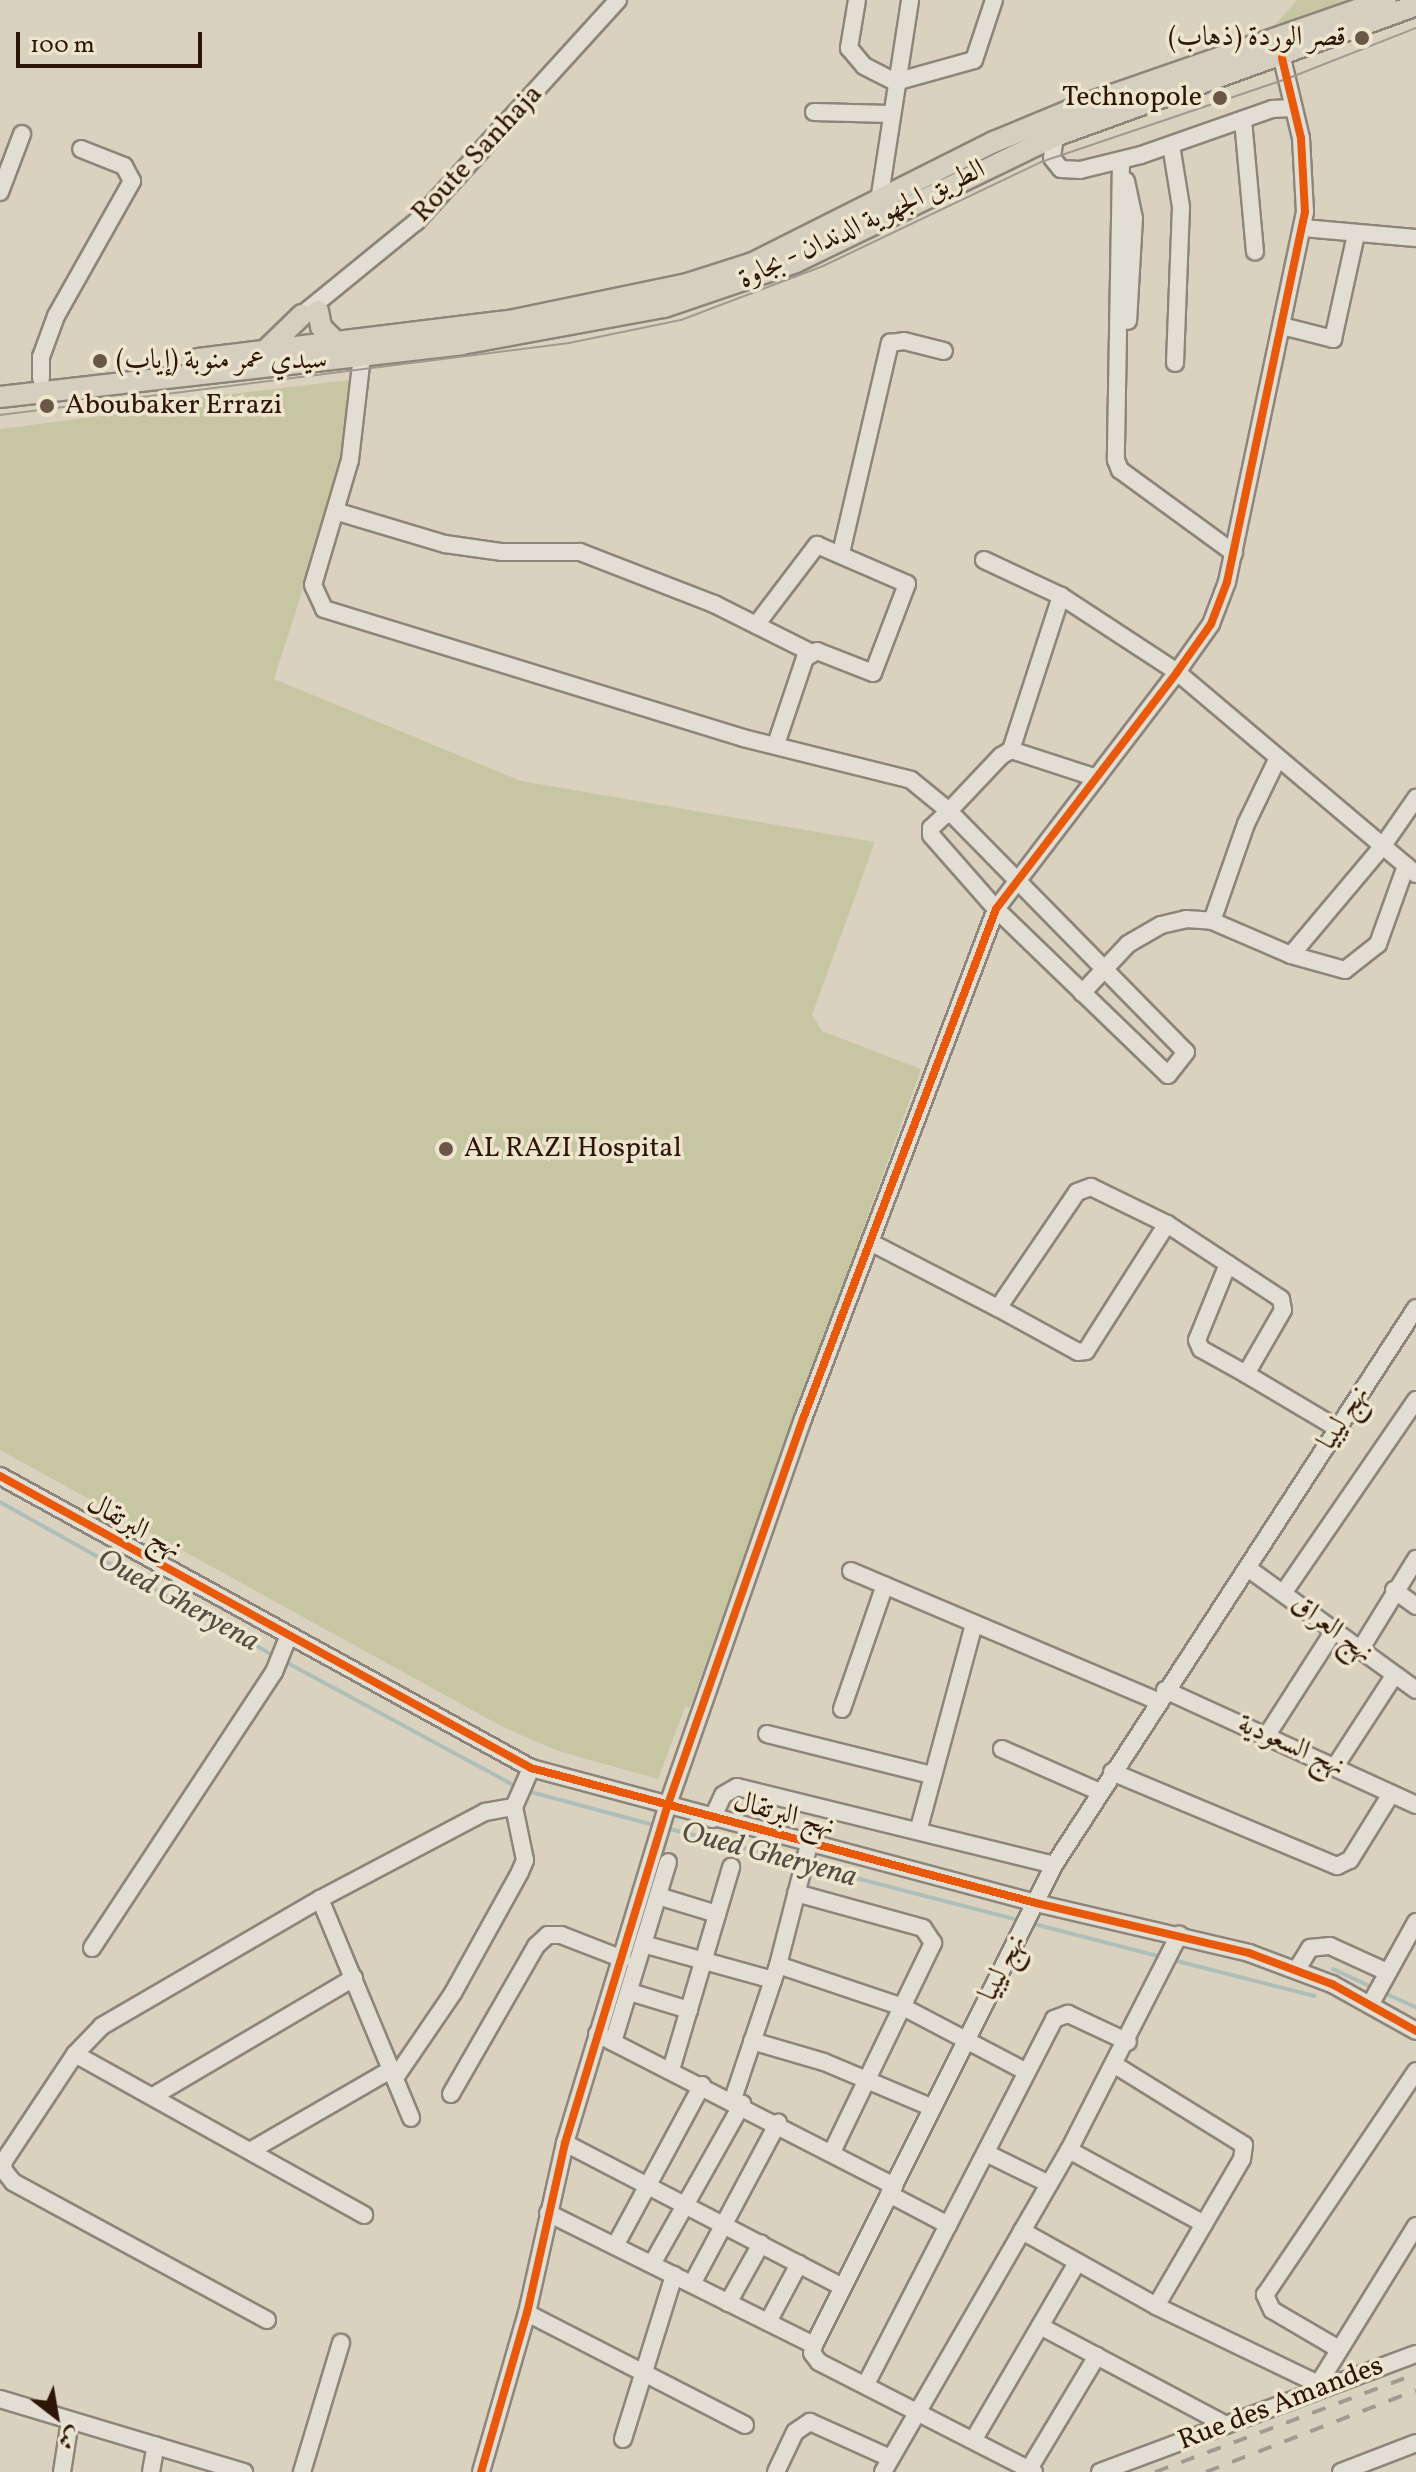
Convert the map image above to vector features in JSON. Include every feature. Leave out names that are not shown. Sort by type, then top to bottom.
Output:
[{"type":"main road","name":"الطريق الجهوية الدندان - بجاوة","points":[[0,383],[265,351],[362,356],[584,325],[740,284],[1055,136],[1279,49],[1386,0]]},
{"type":"main road","name":"الطريق الجهوية الدندان - بجاوة","points":[[0,397],[302,354],[336,342],[521,319],[687,284],[753,263],[994,142],[1078,107],[1279,49],[1416,5]]},
{"type":"main road","points":[[265,351],[315,307],[321,327],[336,342]]},
{"type":"street","name":"Route Sanhaja","points":[[315,307],[416,222],[618,0]]},
{"type":"street","points":[[857,0],[849,48],[864,66],[895,82],[974,60],[994,0]]},
{"type":"street","points":[[879,201],[910,0]]},
{"type":"street","points":[[613,2042],[658,1896],[665,1813],[870,1242],[996,909],[1013,880],[1097,778],[1211,624],[1234,553],[1303,228],[1301,138],[1279,49]]},
{"type":"street","points":[[1078,107],[1057,125],[1052,158],[1061,169],[1121,165],[1284,105],[1292,108]]},
{"type":"street","points":[[814,112],[890,114]]},
{"type":"street","points":[[1243,120],[1255,251]]},
{"type":"street","points":[[0,192],[22,134]]},
{"type":"street","points":[[1171,145],[1181,207],[1175,363]]},
{"type":"street","points":[[41,378],[41,357],[56,316],[132,181],[124,166],[81,149]]},
{"type":"street","points":[[1121,165],[1134,218],[1128,327]]},
{"type":"street","points":[[1121,165],[1116,460],[1120,470],[1234,553]]},
{"type":"street","points":[[1303,228],[1416,238]]},
{"type":"street","points":[[1282,326],[1333,339],[1356,234]]},
{"type":"street","points":[[302,354],[315,307]]},
{"type":"street","points":[[841,553],[890,343],[904,341],[944,351]]},
{"type":"street","points":[[362,356],[355,430],[338,512],[313,585],[324,609],[776,744],[896,773],[949,811],[1013,880],[1187,1054],[1168,1075],[996,909],[934,842],[931,828],[949,811],[1011,750],[1061,596]]},
{"type":"street","points":[[338,512],[390,530],[478,549],[580,552],[714,604],[756,625],[810,652],[873,673],[907,584],[817,545],[756,625]]},
{"type":"street","points":[[984,560],[1061,596],[1177,672],[1277,760],[1411,870],[1388,925],[1364,959],[1345,970],[1291,955],[1212,921],[1161,925],[1128,944],[1082,993]]},
{"type":"street","points":[[776,744],[810,652]]},
{"type":"street","points":[[1011,750],[1097,778]]},
{"type":"street","points":[[1212,921],[1246,824],[1277,760]]},
{"type":"street","points":[[1291,955],[1382,847],[1416,798]]},
{"type":"street","points":[[998,1308],[1035,1247],[1082,1187],[1167,1224],[1285,1303],[1246,1374]]},
{"type":"street","points":[[870,1242],[1078,1352],[1086,1351],[1167,1224]]},
{"type":"street","points":[[1228,1264],[1197,1340],[1201,1349],[1337,1428]]},
{"type":"street","name":"نهج ليبيا","points":[[814,2345],[1054,1865],[1416,1308]]},
{"type":"street","points":[[1284,1592],[1416,1400]]},
{"type":"street","name":"نهج البرتقال","points":[[0,1476],[286,1644],[528,1774],[665,1813],[712,1819],[808,1850],[1033,1908],[1173,1951],[1297,1969],[1371,2004],[1416,2031]]},
{"type":"street","points":[[1360,1650],[1394,1590],[1416,1559]]},
{"type":"street","name":"نهج العراق","points":[[1249,1569],[1416,1690]]},
{"type":"street","name":"نهج السعودية","points":[[851,1571],[974,1624],[1267,1735],[1416,1805]]},
{"type":"street","points":[[842,1709],[885,1585]]},
{"type":"street","points":[[1394,1590],[1416,1606]]},
{"type":"street","points":[[919,1828],[974,1624]]},
{"type":"street","points":[[1267,1735],[1333,1632]]},
{"type":"street","points":[[92,1948],[274,1672],[286,1644]]},
{"type":"street","points":[[1336,1765],[1394,1676]]},
{"type":"street","points":[[767,1734],[932,1775]]},
{"type":"street","points":[[1002,1749],[1100,1792]]},
{"type":"street","points":[[1112,1772],[1337,1866],[1350,1860],[1391,1794]]},
{"type":"street","points":[[250,2151],[393,2074],[453,1993],[525,1860],[514,1805],[528,1774]]},
{"type":"street","points":[[712,1819],[723,1795],[737,1787],[919,1828],[1054,1865]]},
{"type":"street","points":[[267,2320],[7,2176],[4,2161],[75,2054],[102,2026],[320,1899],[485,1812],[514,1805]]},
{"type":"street","points":[[652,2264],[686,2205],[737,2102],[808,1850]]},
{"type":"street","points":[[481,2472],[527,2313],[565,2143],[597,2034],[661,1860]]},
{"type":"street","points":[[671,2070],[731,1867]]},
{"type":"street","points":[[798,1889],[929,1932],[933,1943],[833,2150]]},
{"type":"street","points":[[658,1896],[717,1914]]},
{"type":"street","points":[[320,1899],[411,2118]]},
{"type":"street","points":[[1371,2004],[1416,1922]]},
{"type":"street","points":[[451,2094],[536,1946],[548,1935],[561,1935],[623,1959]]},
{"type":"street","points":[[643,1944],[703,1961],[775,1973],[903,2007],[1025,2071]]},
{"type":"street","points":[[1297,1969],[1305,1954],[1318,1945],[1384,1978]]},
{"type":"street","points":[[776,2472],[795,2432],[810,2422],[888,2468],[918,2409],[1069,2150],[1173,1951]]},
{"type":"street","points":[[155,2095],[354,1978]]},
{"type":"street","points":[[630,1992],[689,2010]]},
{"type":"street","points":[[866,2384],[1025,2071],[1061,2015],[1128,2042]]},
{"type":"street","points":[[597,2034],[833,2150],[948,2225]]},
{"type":"street","points":[[752,2041],[866,2080],[933,2108]]},
{"type":"street","points":[[75,2054],[155,2095],[364,2215]]},
{"type":"street","points":[[1115,2065],[1244,2145],[1204,2224],[1156,2306]]},
{"type":"street","points":[[1337,2348],[1272,2310],[1265,2295],[1416,2071]]},
{"type":"street","points":[[615,2246],[702,2085]]},
{"type":"street","points":[[692,2284],[778,2123]]},
{"type":"street","points":[[565,2143],[843,2287]]},
{"type":"street","points":[[1069,2150],[1204,2224]]},
{"type":"street","points":[[986,2153],[1049,2184]]},
{"type":"street","points":[[548,2213],[814,2345],[816,2359],[918,2409],[1032,2471],[1097,2356]]},
{"type":"street","points":[[1022,2231],[1156,2306],[1315,2388],[1337,2348],[1416,2226]]},
{"type":"street","points":[[728,2303],[761,2244]]},
{"type":"street","points":[[974,2439],[1077,2263]]},
{"type":"street","points":[[768,2322],[799,2264]]},
{"type":"street","points":[[623,2439],[647,2374],[674,2275]]},
{"type":"street","points":[[527,2313],[745,2425]]},
{"type":"street","points":[[1040,2326],[1226,2425]]},
{"type":"street","points":[[302,2472],[341,2343]]},
{"type":"street","name":"Rue des Amandes","points":[[1100,2472],[1315,2388],[1416,2354]]},
{"type":"street","points":[[0,2399],[239,2471]]},
{"type":"street","points":[[62,2472],[70,2421]]},
{"type":"street","points":[[1341,2472],[1416,2443]]},
{"type":"street","points":[[151,2472],[156,2445]]},
{"type":"green space","points":[[1297,0],[1355,0],[1269,32]]},
{"type":"green space","name":"AL RAZI Hospital","points":[[358,379],[346,455],[274,679],[521,781],[875,842],[812,1015],[822,1031],[921,1069],[690,1707],[685,1707],[658,1779],[558,1751],[503,1727],[0,1450],[0,429],[156,409],[155,403]]},
{"type":"waterway","name":"Oued Gheryena","points":[[0,1502],[276,1657]]},
{"type":"waterway","name":"Oued Gheryena","points":[[284,1661],[519,1788]]},
{"type":"waterway","name":"Oued Gheryena","points":[[527,1791],[658,1826]]},
{"type":"waterway","name":"Oued Gheryena","points":[[666,1828],[801,1863]]},
{"type":"waterway","name":"Oued Gheryena","points":[[809,1866],[1022,1921]]},
{"type":"waterway","name":"Oued Gheryena","points":[[1030,1923],[1161,1957]]},
{"type":"waterway","name":"Oued Gheryena","points":[[1173,1960],[1314,1996]]},
{"type":"waterway","name":"Oued Gheryena","points":[[1333,1969],[1374,1988]]},
{"type":"waterway","name":"Oued Gheryena","points":[[1382,1992],[1416,2007]]},
{"type":"tram line","points":[[0,415],[569,343],[681,320],[823,266],[1041,162],[1289,78],[1416,28]]},
{"type":"railway","points":[[1155,2472],[1416,2374]]},
{"type":"railway","points":[[1206,2472],[1416,2390]]},
{"type":"cycle path","points":[[481,2472],[527,2313],[565,2143],[667,1807],[803,1419],[996,909],[1211,624],[1227,582],[1305,212],[1301,138],[1282,58]]},
{"type":"cycle path","points":[[0,1476],[531,1768],[1036,1903],[1249,1953],[1332,1984],[1416,2031]]},
{"type":"place","name":"قصر الوردة (ذهاب)","points":[[1362,38]]},
{"type":"place","name":"Technopole","points":[[1220,98]]},
{"type":"place","name":"سيدي عمر منوبة (إياب)","points":[[100,361]]},
{"type":"place","name":"Aboubaker Errazi","points":[[47,406]]},
{"type":"place","name":"AL RAZI Hospital","points":[[446,1149]]}]
